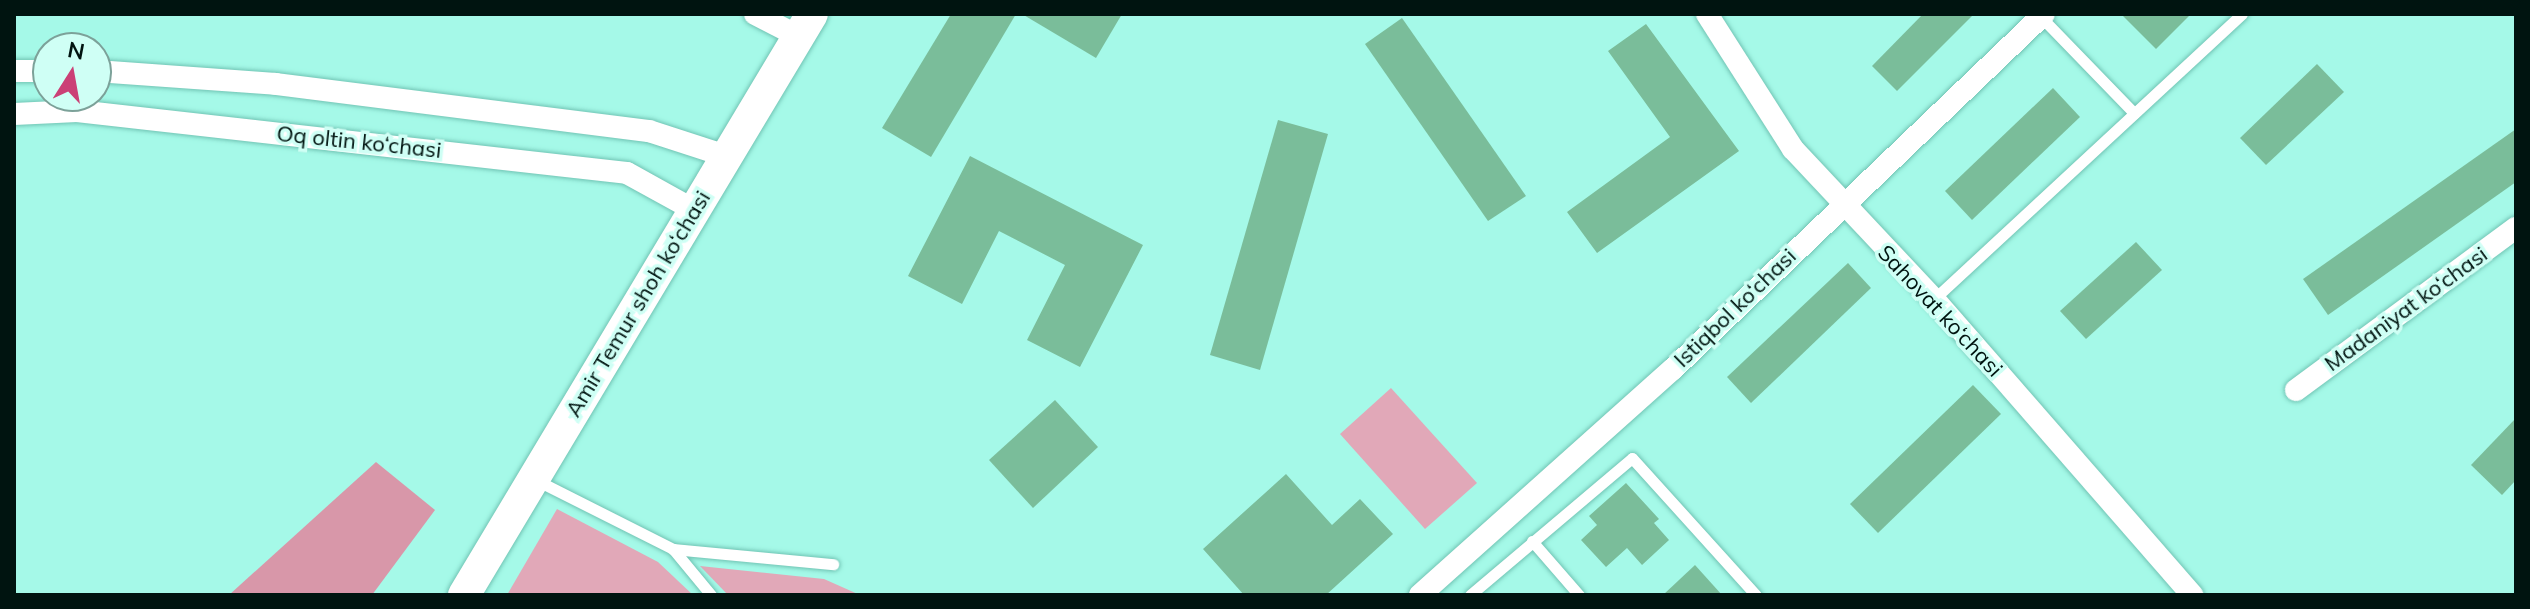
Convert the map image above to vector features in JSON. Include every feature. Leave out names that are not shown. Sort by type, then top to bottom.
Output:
[{"type":"main road","name":"Amir Temur shoh ko‘chasi","points":[[465,594],[805,25]]},
{"type":"street","points":[[755,14],[805,25]]},
{"type":"street","name":"Sahovat ko‘chasi","points":[[1707,14],[1793,149],[1841,206],[1934,299],[2192,595]]},
{"type":"street","name":"Istiqbol ko‘chasi","points":[[1420,595],[1673,369],[2043,16]]},
{"type":"street","points":[[112,72],[276,84],[649,131],[726,156]]},
{"type":"street","name":"Oq oltin ko‘chasi","points":[[14,114],[77,111],[627,173],[694,210]]},
{"type":"street","name":"Madaniyat ko‘chasi","points":[[2296,390],[2516,228]]},
{"type":"lane","points":[[1934,299],[2242,14]]},
{"type":"lane","points":[[2043,16],[2134,113]]},
{"type":"lane","points":[[1470,595],[1632,458],[1756,595]]},
{"type":"lane","points":[[534,479],[673,549],[833,564]]},
{"type":"lane","points":[[1532,541],[1579,595]]},
{"type":"lane","points":[[673,549],[711,595]]},
{"type":"shaded area","points":[[1391,388],[1477,483],[1425,529],[1340,434]]},
{"type":"shaded area","points":[[376,462],[435,510],[372,595],[229,595]]},
{"type":"shaded area","points":[[557,509],[658,562],[693,595],[507,595]]},
{"type":"shaded area","points":[[700,566],[824,579],[860,595],[728,595]]},
{"type":"building","points":[[951,14],[1016,14],[931,157],[882,128]]},
{"type":"building","points":[[1022,14],[1122,14],[1096,58]]},
{"type":"building","points":[[1923,14],[1974,14],[1897,91],[1872,66]]},
{"type":"building","points":[[2121,14],[2191,14],[2156,49]]},
{"type":"building","points":[[1402,18],[1526,196],[1488,221],[1365,44]]},
{"type":"building","points":[[1646,24],[1739,151],[1597,253],[1567,212],[1670,137],[1608,51]]},
{"type":"building","points":[[2317,64],[2344,92],[2266,165],[2240,138]]},
{"type":"building","points":[[2053,88],[2080,117],[1972,220],[1945,191]]},
{"type":"building","points":[[1278,120],[1328,134],[1260,370],[1210,355]]},
{"type":"building","points":[[2516,129],[2516,182],[2328,315],[2303,279]]},
{"type":"building","points":[[970,156],[1143,245],[1080,367],[1027,340],[1065,265],[999,231],[962,304],[908,276]]},
{"type":"building","points":[[2136,242],[2162,270],[2086,339],[2060,311]]},
{"type":"building","points":[[1848,263],[1871,288],[1751,403],[1727,377]]},
{"type":"building","points":[[1973,385],[2001,414],[1878,533],[1850,504]]},
{"type":"building","points":[[1055,400],[1098,447],[1033,508],[989,460]]},
{"type":"building","points":[[2516,418],[2516,480],[2502,495],[2471,465]]},
{"type":"building","points":[[1286,474],[1332,525],[1360,499],[1393,534],[1326,595],[1244,595],[1203,549]]},
{"type":"building","points":[[1626,483],[1659,519],[1654,523],[1669,540],[1642,565],[1627,548],[1606,567],[1581,540],[1597,525],[1589,516]]},
{"type":"building","points":[[1695,565],[1722,595],[1663,595]]}]
